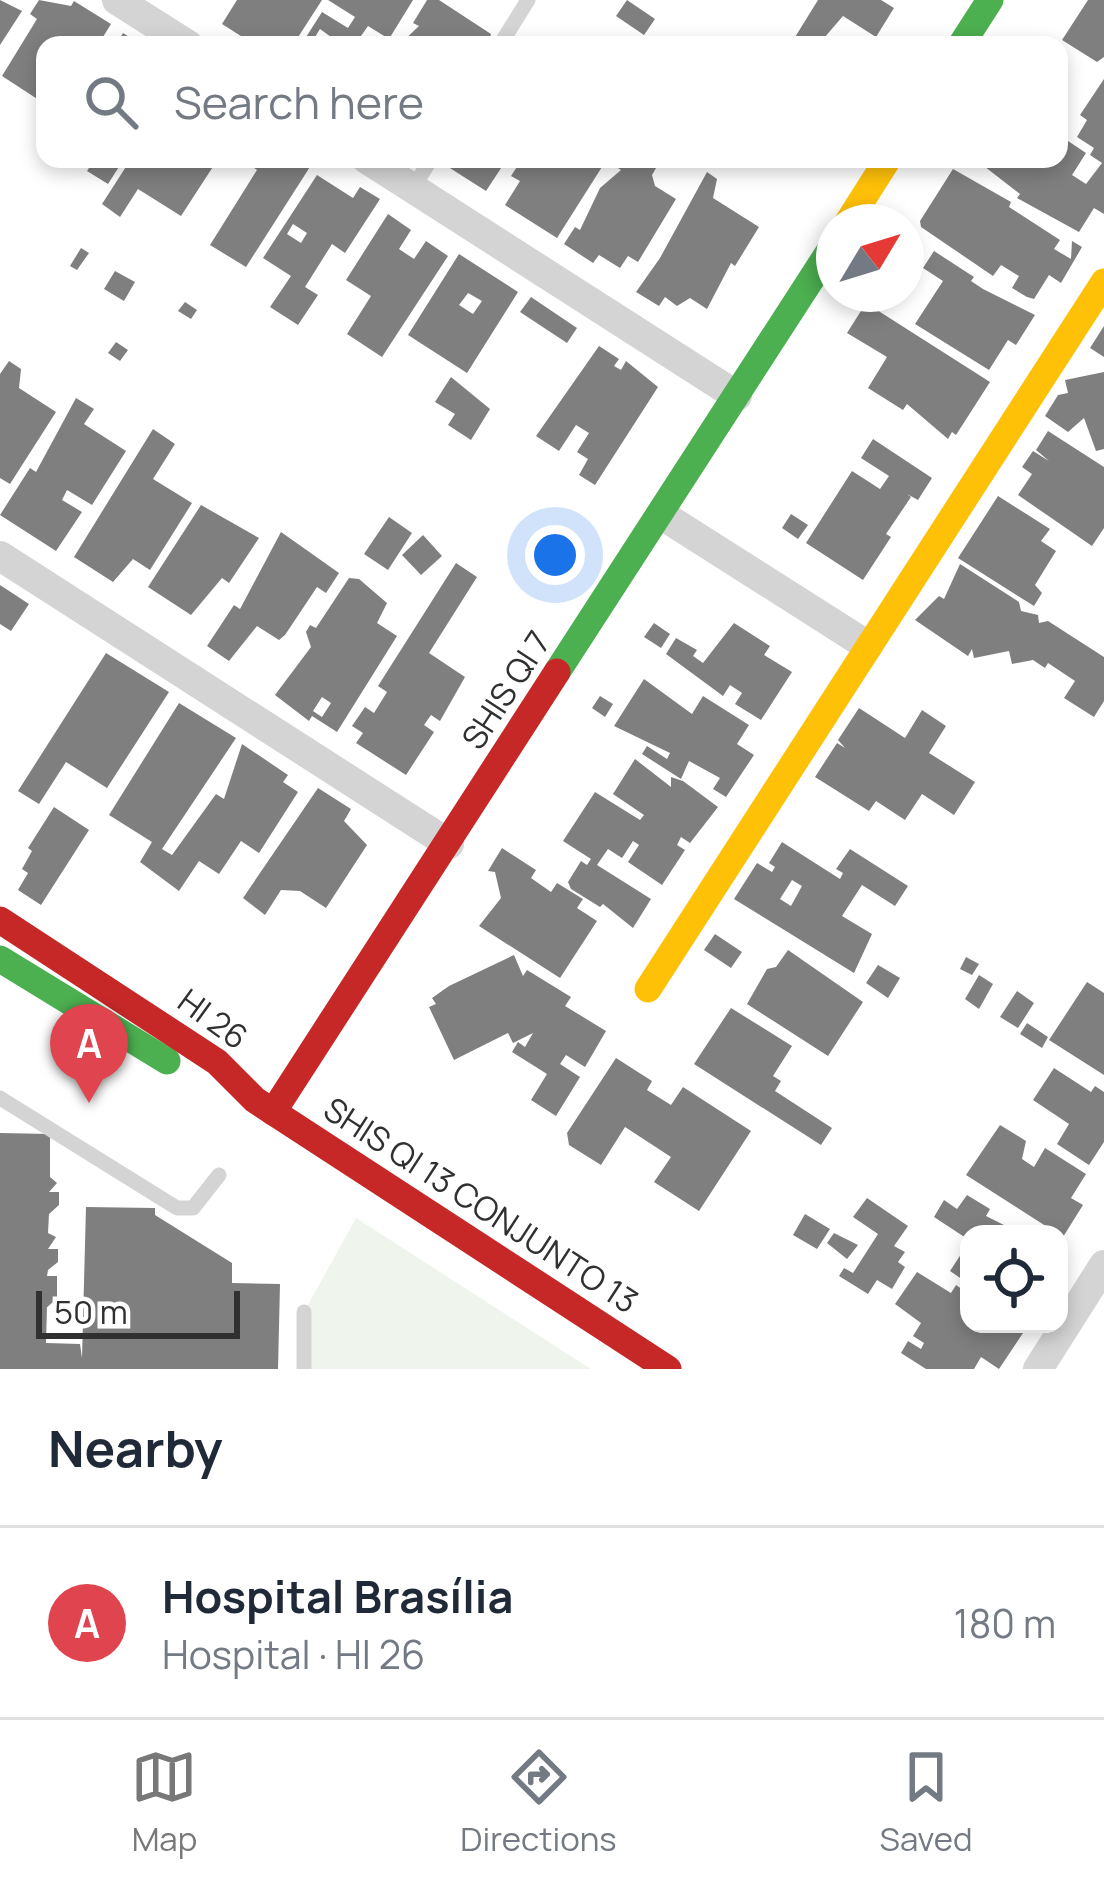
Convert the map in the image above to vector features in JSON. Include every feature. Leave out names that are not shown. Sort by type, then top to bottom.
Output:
[{"type":"street","points":[[117,0],[174,36]]},
{"type":"street","points":[[967,36],[990,0]]},
{"type":"street","points":[[381,168],[737,396]]},
{"type":"street","points":[[859,204],[882,168]]},
{"type":"street","name":"SHIS QI 7","points":[[264,1106],[448,844],[816,272]]},
{"type":"street","points":[[648,988],[1104,282]]},
{"type":"street","points":[[662,515],[868,646]]},
{"type":"street","points":[[0,556],[448,844]]},
{"type":"street","name":"HI 26","points":[[0,920],[218,1062],[264,1106]]},
{"type":"street","name":"HI 26","points":[[0,959],[204,1083],[264,1106]]},
{"type":"street","name":"SHIS QI 13 CONJUNTO 13","points":[[264,1106],[668,1369]]},
{"type":"street","points":[[1038,1369],[1104,1264]]},
{"type":"lane","points":[[506,36],[528,0]]},
{"type":"lane","points":[[413,188],[425,168]]},
{"type":"lane","points":[[0,1098],[177,1208],[193,1208],[219,1175]]},
{"type":"lane","points":[[304,1312],[304,1369]]},
{"type":"shaded area","points":[[356,1218],[591,1369],[305,1369],[304,1312]]},
{"type":"building","points":[[0,0],[22,11],[0,45]]},
{"type":"building","points":[[39,0],[71,6],[74,1],[111,24],[104,36],[36,36],[36,98],[2,76],[37,19],[30,14]]},
{"type":"building","points":[[237,0],[322,0],[299,36],[241,36],[222,24]]},
{"type":"building","points":[[328,0],[413,0],[391,36],[368,26],[361,36],[330,36],[320,29],[316,36],[307,36],[322,12],[348,28],[355,17]]},
{"type":"building","points":[[427,0],[439,0],[491,34],[408,36],[419,26],[413,23]]},
{"type":"building","points":[[627,0],[655,19],[644,35],[616,16]]},
{"type":"building","points":[[818,0],[881,0],[894,8],[877,36],[843,16],[826,36],[796,36]]},
{"type":"building","points":[[1088,0],[1104,0],[1104,57],[1097,62],[1068,44],[1065,36]]},
{"type":"building","points":[[1104,79],[1104,214],[1094,208],[1079,232],[1017,198],[1020,194],[986,168],[1068,168],[1068,141],[1086,153],[1072,175],[1086,184],[1102,163],[1090,155],[1094,148],[1077,137],[1087,120],[1080,115]]},
{"type":"building","points":[[89,168],[118,168],[108,184]]},
{"type":"building","points":[[125,168],[212,168],[181,216],[138,189],[120,217],[102,204]]},
{"type":"building","points":[[309,168],[246,267],[210,245],[257,170]]},
{"type":"building","points":[[450,168],[501,168],[486,191]]},
{"type":"building","points":[[516,168],[601,168],[557,238],[505,205],[520,181],[511,176]]},
{"type":"building","points":[[618,168],[656,168],[652,175],[655,186],[676,199],[638,262],[628,256],[620,268],[599,255],[593,263],[564,244],[575,227],[580,230],[600,188],[621,170]]},
{"type":"building","points":[[953,169],[1011,202],[1009,207],[1060,240],[1054,249],[1071,259],[1072,241],[1082,247],[1061,283],[1049,275],[1034,299],[1012,288],[1019,276],[1001,265],[993,276],[924,229],[924,215]]},
{"type":"building","points":[[707,172],[717,179],[713,198],[759,227],[735,266],[731,263],[707,309],[690,298],[677,306],[665,297],[659,306],[636,292]]},
{"type":"building","points":[[317,175],[353,198],[360,187],[380,199],[345,253],[332,244],[305,287],[318,295],[298,325],[270,307],[291,276],[263,258]],"holes":[[[293,224],[307,233],[301,243],[287,234]]]},
{"type":"building","points":[[388,214],[411,230],[399,249],[414,259],[426,241],[448,256],[382,357],[347,334],[371,296],[346,280]]},
{"type":"building","points":[[81,248],[89,253],[77,270],[70,266]]},
{"type":"building","points":[[934,251],[974,277],[971,281],[983,289],[1035,315],[1016,345],[1008,340],[989,370],[915,324],[943,281],[924,266]]},
{"type":"building","points":[[459,254],[518,292],[467,373],[408,335]],"holes":[[[468,293],[482,301],[473,314],[459,305]]]},
{"type":"building","points":[[115,271],[135,282],[124,301],[104,289]]},
{"type":"building","points":[[531,297],[577,328],[567,343],[520,312]]},
{"type":"building","points":[[185,302],[197,310],[191,319],[178,311]]},
{"type":"building","points":[[860,312],[880,312],[990,382],[956,435],[952,432],[948,439],[907,404],[903,410],[868,388],[887,357],[847,333]]},
{"type":"building","points":[[1104,326],[1104,357],[1090,348]]},
{"type":"building","points":[[116,342],[128,350],[120,361],[108,353]]},
{"type":"building","points":[[599,346],[619,359],[614,366],[621,370],[626,361],[658,387],[595,485],[579,475],[588,459],[577,452],[589,433],[576,425],[559,451],[536,436]]},
{"type":"building","points":[[9,361],[21,369],[19,388],[56,412],[10,484],[0,478],[0,374]]},
{"type":"building","points":[[1104,372],[1104,449],[1096,451],[1084,418],[1068,432],[1045,416],[1058,395],[1068,393],[1065,380]]},
{"type":"building","points":[[451,377],[490,409],[471,440],[448,425],[455,414],[435,402]]},
{"type":"building","points":[[76,398],[94,409],[84,424],[126,451],[92,505],[67,490],[62,500],[82,512],[56,551],[0,515],[30,468],[36,472]]},
{"type":"building","points":[[153,429],[175,444],[153,479],[192,503],[150,570],[133,559],[113,582],[74,557]]},
{"type":"building","points":[[1048,431],[1104,467],[1104,528],[1092,546],[1018,495],[1032,474],[1022,467],[1033,451],[1049,461],[1036,450]]},
{"type":"building","points":[[873,439],[932,478],[918,500],[907,494],[911,497],[886,534],[891,537],[863,580],[806,543],[852,471],[880,489],[889,476],[861,458]]},
{"type":"building","points":[[998,496],[1050,529],[1041,541],[1056,551],[1035,585],[1042,593],[1034,606],[958,558]]},
{"type":"building","points":[[201,505],[259,538],[229,583],[222,578],[191,615],[148,587]]},
{"type":"building","points":[[791,514],[808,525],[798,539],[782,528]]},
{"type":"building","points":[[389,517],[412,533],[388,570],[364,554]]},
{"type":"building","points":[[281,532],[339,573],[326,593],[317,587],[279,640],[257,626],[229,661],[207,646],[234,605],[240,609]]},
{"type":"building","points":[[423,535],[442,556],[421,575],[402,555]]},
{"type":"building","points":[[456,563],[477,577],[429,653],[465,677],[440,721],[431,715],[424,725],[434,732],[406,775],[356,743],[363,733],[352,726],[365,707],[374,713],[387,692],[378,686]]},
{"type":"building","points":[[960,564],[1019,602],[1021,611],[1038,615],[1039,623],[1048,621],[1104,657],[1104,701],[1094,717],[1064,698],[1075,681],[1048,663],[1045,668],[1033,660],[1012,664],[1009,651],[974,658],[972,649],[968,656],[915,620],[939,596],[944,599]]},
{"type":"building","points":[[349,578],[359,579],[387,603],[377,623],[397,636],[337,732],[312,716],[309,721],[275,695],[311,647],[306,632],[310,625],[316,628]],"holes":[[[322,697],[331,703],[322,717],[313,711]]]},
{"type":"building","points":[[0,585],[29,604],[11,631],[0,624]]},
{"type":"building","points":[[654,623],[670,634],[661,648],[644,637]]},
{"type":"building","points":[[734,623],[770,646],[764,655],[792,672],[761,720],[735,704],[742,693],[730,685],[723,696],[666,654],[676,638],[697,650],[693,656],[703,663]]},
{"type":"building","points":[[106,653],[169,692],[107,788],[66,762],[39,804],[18,791]]},
{"type":"building","points":[[644,679],[692,714],[703,696],[749,725],[737,744],[754,755],[726,797],[713,789],[720,778],[689,761],[681,779],[642,754],[647,746],[667,759],[670,753],[614,726]]},
{"type":"building","points":[[600,696],[613,704],[605,717],[592,708]]},
{"type":"building","points":[[179,703],[236,738],[162,849],[172,855],[216,794],[224,799],[242,744],[288,775],[283,782],[298,792],[259,853],[241,841],[219,874],[199,861],[179,891],[140,862],[152,842],[109,815]]},
{"type":"building","points":[[859,708],[905,738],[922,710],[946,726],[929,753],[975,782],[954,815],[922,794],[905,820],[876,801],[869,811],[815,777],[837,743],[845,748],[838,740]]},
{"type":"building","points":[[635,759],[671,787],[671,777],[683,781],[718,807],[690,843],[681,837],[677,845],[685,850],[662,885],[628,862],[639,845],[633,841],[622,858],[608,849],[597,865],[651,899],[633,928],[603,904],[600,907],[571,889],[568,882],[581,861],[587,865],[591,859],[563,841],[595,792],[640,820],[644,815],[613,794]]},
{"type":"building","points":[[318,788],[351,809],[344,821],[367,845],[326,908],[300,891],[281,890],[265,915],[243,898]]},
{"type":"building","points":[[54,807],[89,830],[41,905],[18,890],[28,873],[22,869],[32,851],[28,848]]},
{"type":"building","points":[[782,842],[840,879],[843,873],[836,869],[850,849],[908,886],[895,906],[862,885],[842,916],[872,934],[854,973],[734,899],[757,863],[772,872],[775,867],[769,863]],"holes":[[[792,880],[802,886],[791,906],[780,899]]]},
{"type":"building","points":[[502,848],[536,870],[531,878],[551,892],[557,883],[583,899],[577,908],[597,921],[560,978],[479,926],[501,898],[495,872],[488,871]]},
{"type":"building","points":[[715,934],[742,952],[731,968],[704,950]]},
{"type":"building","points":[[788,950],[863,1002],[828,1056],[747,1004],[767,969],[776,967]]},
{"type":"building","points":[[514,955],[523,976],[527,970],[571,997],[565,1006],[606,1031],[585,1067],[566,1055],[560,1064],[580,1077],[556,1116],[531,1100],[547,1074],[512,1052],[518,1042],[525,1047],[533,1033],[513,1043],[508,1033],[454,1060],[429,1007],[436,1004],[432,998],[449,986]]},
{"type":"building","points":[[966,957],[979,964],[972,975],[960,969]]},
{"type":"building","points":[[878,965],[900,978],[888,998],[866,983]]},
{"type":"building","points":[[979,975],[993,984],[979,1009],[965,999]]},
{"type":"building","points":[[1087,982],[1104,993],[1104,1075],[1049,1040]]},
{"type":"building","points":[[1017,991],[1034,1003],[1018,1028],[1000,1017]]},
{"type":"building","points":[[731,1008],[792,1046],[773,1076],[781,1081],[775,1091],[832,1128],[821,1145],[694,1064]]},
{"type":"building","points":[[1027,1023],[1048,1037],[1042,1048],[1020,1034]]},
{"type":"building","points":[[616,1058],[652,1081],[647,1090],[671,1105],[683,1087],[751,1131],[699,1211],[654,1182],[671,1157],[625,1127],[601,1165],[569,1145],[567,1133]]},
{"type":"building","points":[[1054,1068],[1091,1092],[1095,1086],[1104,1092],[1104,1142],[1089,1165],[1057,1144],[1069,1124],[1033,1100]]},
{"type":"building","points":[[1000,1125],[1026,1141],[1022,1159],[1034,1167],[1045,1148],[1086,1174],[1071,1198],[1083,1205],[1068,1229],[1068,1225],[1044,1225],[966,1175]]},
{"type":"building","points":[[0,1133],[50,1134],[50,1177],[57,1183],[49,1192],[59,1192],[59,1205],[49,1214],[48,1233],[56,1237],[48,1249],[58,1249],[58,1262],[47,1276],[57,1276],[57,1307],[47,1307],[46,1343],[80,1344],[82,1358],[86,1207],[155,1208],[155,1215],[232,1263],[232,1283],[280,1284],[278,1369],[0,1369]]},
{"type":"building","points":[[967,1195],[990,1209],[986,1216],[1004,1225],[960,1225],[960,1234],[934,1217],[944,1200],[957,1209]]},
{"type":"building","points":[[867,1198],[908,1226],[894,1246],[905,1252],[898,1262],[905,1267],[892,1289],[877,1280],[868,1294],[839,1276],[844,1268],[853,1273],[878,1234],[853,1217]]},
{"type":"building","points":[[805,1214],[830,1229],[817,1249],[793,1235]]},
{"type":"building","points":[[834,1233],[858,1245],[847,1259],[827,1243]]},
{"type":"building","points":[[960,1256],[960,1278],[950,1271]]},
{"type":"building","points":[[917,1272],[951,1293],[956,1285],[960,1288],[960,1333],[1023,1333],[999,1369],[981,1357],[974,1369],[926,1369],[901,1353],[908,1341],[921,1349],[924,1343],[913,1336],[921,1323],[895,1304]]},
{"type":"traffic: fast","points":[[967,36],[990,0]]},
{"type":"traffic: fast","points":[[557,672],[816,272]]},
{"type":"traffic: fast","points":[[0,959],[167,1061]]},
{"type":"traffic: slow","points":[[859,204],[882,168]]},
{"type":"traffic: slow","points":[[648,989],[1104,282]]},
{"type":"traffic: jam","points":[[273,1112],[557,672]]},
{"type":"traffic: jam","points":[[0,920],[217,1062],[255,1100],[668,1369]]},
{"type":"place","name":"Hospital Brasília","points":[[89,1103]]}]
